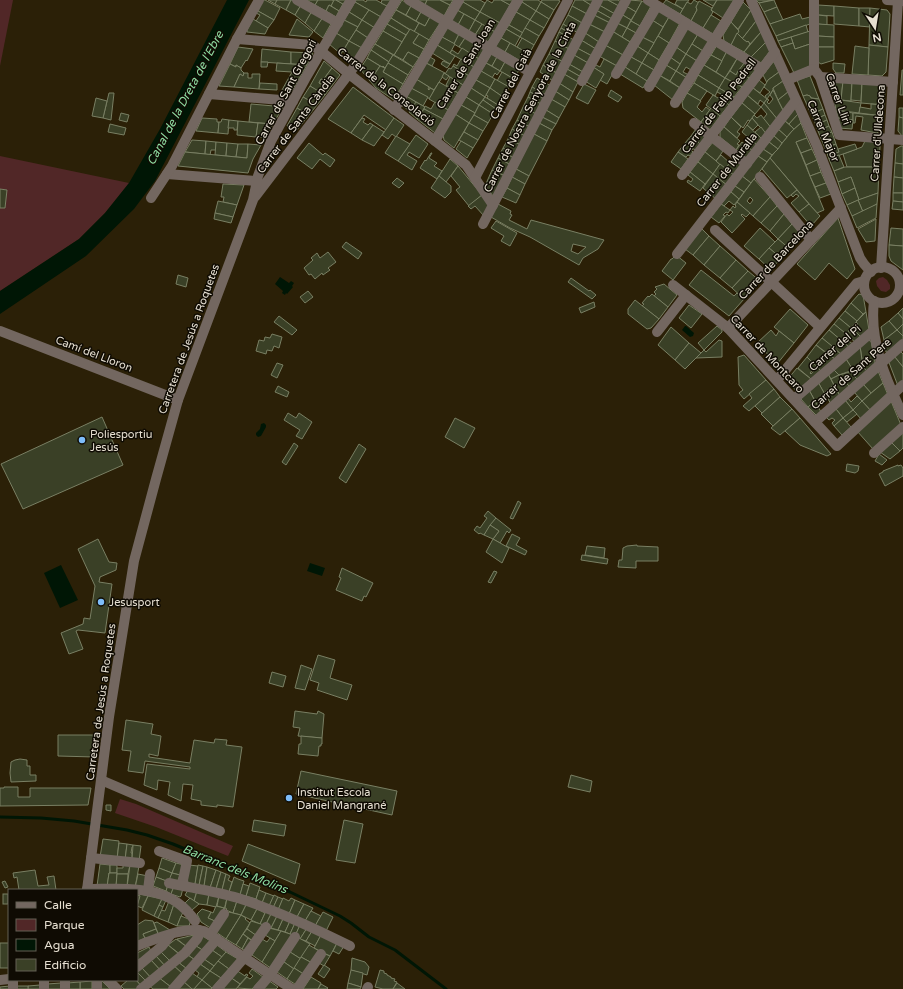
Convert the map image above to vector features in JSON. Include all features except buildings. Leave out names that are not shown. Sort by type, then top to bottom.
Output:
[{"type":"street","points":[[151,198],[172,166],[237,39],[259,0]]},
{"type":"street","points":[[297,0],[338,23]]},
{"type":"street","name":"Carrer de Sant Gregori","points":[[253,200],[258,176],[271,141],[351,0]]},
{"type":"street","name":"Carrer de Santa Càndia","points":[[253,200],[354,68],[396,0]]},
{"type":"street","points":[[409,0],[489,49],[530,72]]},
{"type":"street","points":[[394,110],[459,0]]},
{"type":"street","name":"Carrer de Sant Joan","points":[[435,141],[518,0]]},
{"type":"street","name":"Carrer del Gaià","points":[[475,178],[568,0]]},
{"type":"street","name":"Carrer de Nostra Senyora de la Cinta","points":[[482,224],[598,0]]},
{"type":"street","points":[[582,81],[626,0]]},
{"type":"street","points":[[648,0],[762,68]]},
{"type":"street","points":[[675,103],[739,0]]},
{"type":"street","name":"Carrer Major","points":[[751,0],[817,146],[860,258],[871,272]]},
{"type":"street","name":"Carrer Lliri","points":[[814,0],[817,73],[839,135],[890,139]]},
{"type":"street","points":[[888,0],[901,1]]},
{"type":"street","name":"Carrer d'Ulldecona","points":[[882,268],[893,82],[901,1]]},
{"type":"street","points":[[616,74],[657,6]]},
{"type":"street","points":[[649,87],[686,23]]},
{"type":"street","name":"Carrer de la Consolació","points":[[237,39],[312,45],[466,165],[493,205]]},
{"type":"street","name":"Carrer de Felip Pedrell","points":[[682,175],[775,52]]},
{"type":"street","points":[[787,80],[817,73],[893,82]]},
{"type":"street","points":[[209,94],[293,101]]},
{"type":"street","name":"Carrer de Muralla","points":[[677,254],[796,100]]},
{"type":"street","points":[[694,123],[747,164]]},
{"type":"street","points":[[890,139],[903,140]]},
{"type":"street","points":[[167,174],[257,181]]},
{"type":"street","points":[[760,177],[811,240]]},
{"type":"street","name":"Carretera de Jesús a Roquetes","points":[[87,889],[109,717],[134,561],[178,400],[253,200]]},
{"type":"street","name":"Carrer de Barcelona","points":[[728,328],[841,208]]},
{"type":"street","points":[[715,230],[820,327]]},
{"type":"street","points":[[882,268],[894,272],[898,277],[901,288],[892,300],[880,303],[869,298],[864,287],[864,281],[871,272],[882,268]]},
{"type":"street","points":[[776,380],[857,283],[864,281]]},
{"type":"street","name":"Carrer de Montcaro","points":[[674,285],[728,328],[837,446],[893,394]]},
{"type":"street","points":[[657,332],[686,296]]},
{"type":"street","points":[[874,301],[873,331],[881,363],[903,415]]},
{"type":"street","name":"Carrer del Pi","points":[[794,399],[873,331]]},
{"type":"street","name":"Camí del Lloron","points":[[0,332],[178,400]]},
{"type":"street","name":"Carrer de Sant Pere","points":[[815,422],[903,344]]},
{"type":"street","points":[[893,394],[903,385]]},
{"type":"street","points":[[874,452],[903,427]]},
{"type":"street","points":[[102,780],[220,832]]},
{"type":"street","points":[[160,851],[187,861],[183,880],[184,886]]},
{"type":"street","points":[[91,858],[140,863]]},
{"type":"street","points":[[148,890],[150,874]]},
{"type":"street","points":[[169,883],[215,892],[248,902],[300,922],[350,946]]},
{"type":"street","points":[[138,890],[148,890],[162,894],[175,901],[186,909],[197,925],[204,931],[292,989]]},
{"type":"street","points":[[173,989],[214,937],[224,914]]},
{"type":"street","points":[[138,946],[171,934],[191,930],[197,925]]},
{"type":"street","points":[[141,989],[185,953],[198,939],[197,925]]},
{"type":"street","points":[[217,989],[244,958],[266,927]]},
{"type":"street","points":[[138,966],[162,946],[171,934]]},
{"type":"street","points":[[258,989],[270,975],[295,937]]},
{"type":"street","points":[[297,989],[321,954]]},
{"type":"green space","points":[[0,0],[13,0],[0,66]]},
{"type":"green space","points":[[0,156],[129,183],[105,213],[79,239],[0,291]]},
{"type":"green space","points":[[883,277],[890,285],[890,289],[886,292],[881,291],[877,286],[876,281]]},
{"type":"green space","points":[[120,799],[136,804],[233,846],[228,856],[156,827],[115,813]]},
{"type":"water","name":"Canal de la Dreta de l'Ebre","points":[[227,0],[249,0],[155,181],[134,209],[86,256],[0,314],[0,291],[79,239],[105,213],[129,183],[160,129]]},
{"type":"water","points":[[280,277],[289,283],[291,281],[294,283],[292,286],[293,287],[285,295],[282,293],[283,291],[275,284]]},
{"type":"water","points":[[686,326],[694,333],[693,336],[690,337],[682,330]]},
{"type":"water","points":[[264,423],[266,427],[261,436],[258,437],[256,433],[260,429],[261,424]]},
{"type":"water","points":[[310,563],[325,568],[322,576],[307,571]]},
{"type":"water","points":[[61,565],[78,600],[60,608],[44,573]]},
{"type":"waterway","name":"Barranc dels Molins","points":[[0,817],[41,818],[74,821],[127,830],[173,844],[290,892],[340,916],[369,937],[395,950],[446,989]]},
{"type":"place","name":"Poliesportiu Jesús","points":[[82,440]]},
{"type":"place","name":"Jesusport","points":[[101,602]]},
{"type":"place","name":"Institut Escola Daniel Mangrané","points":[[289,798]]}]
